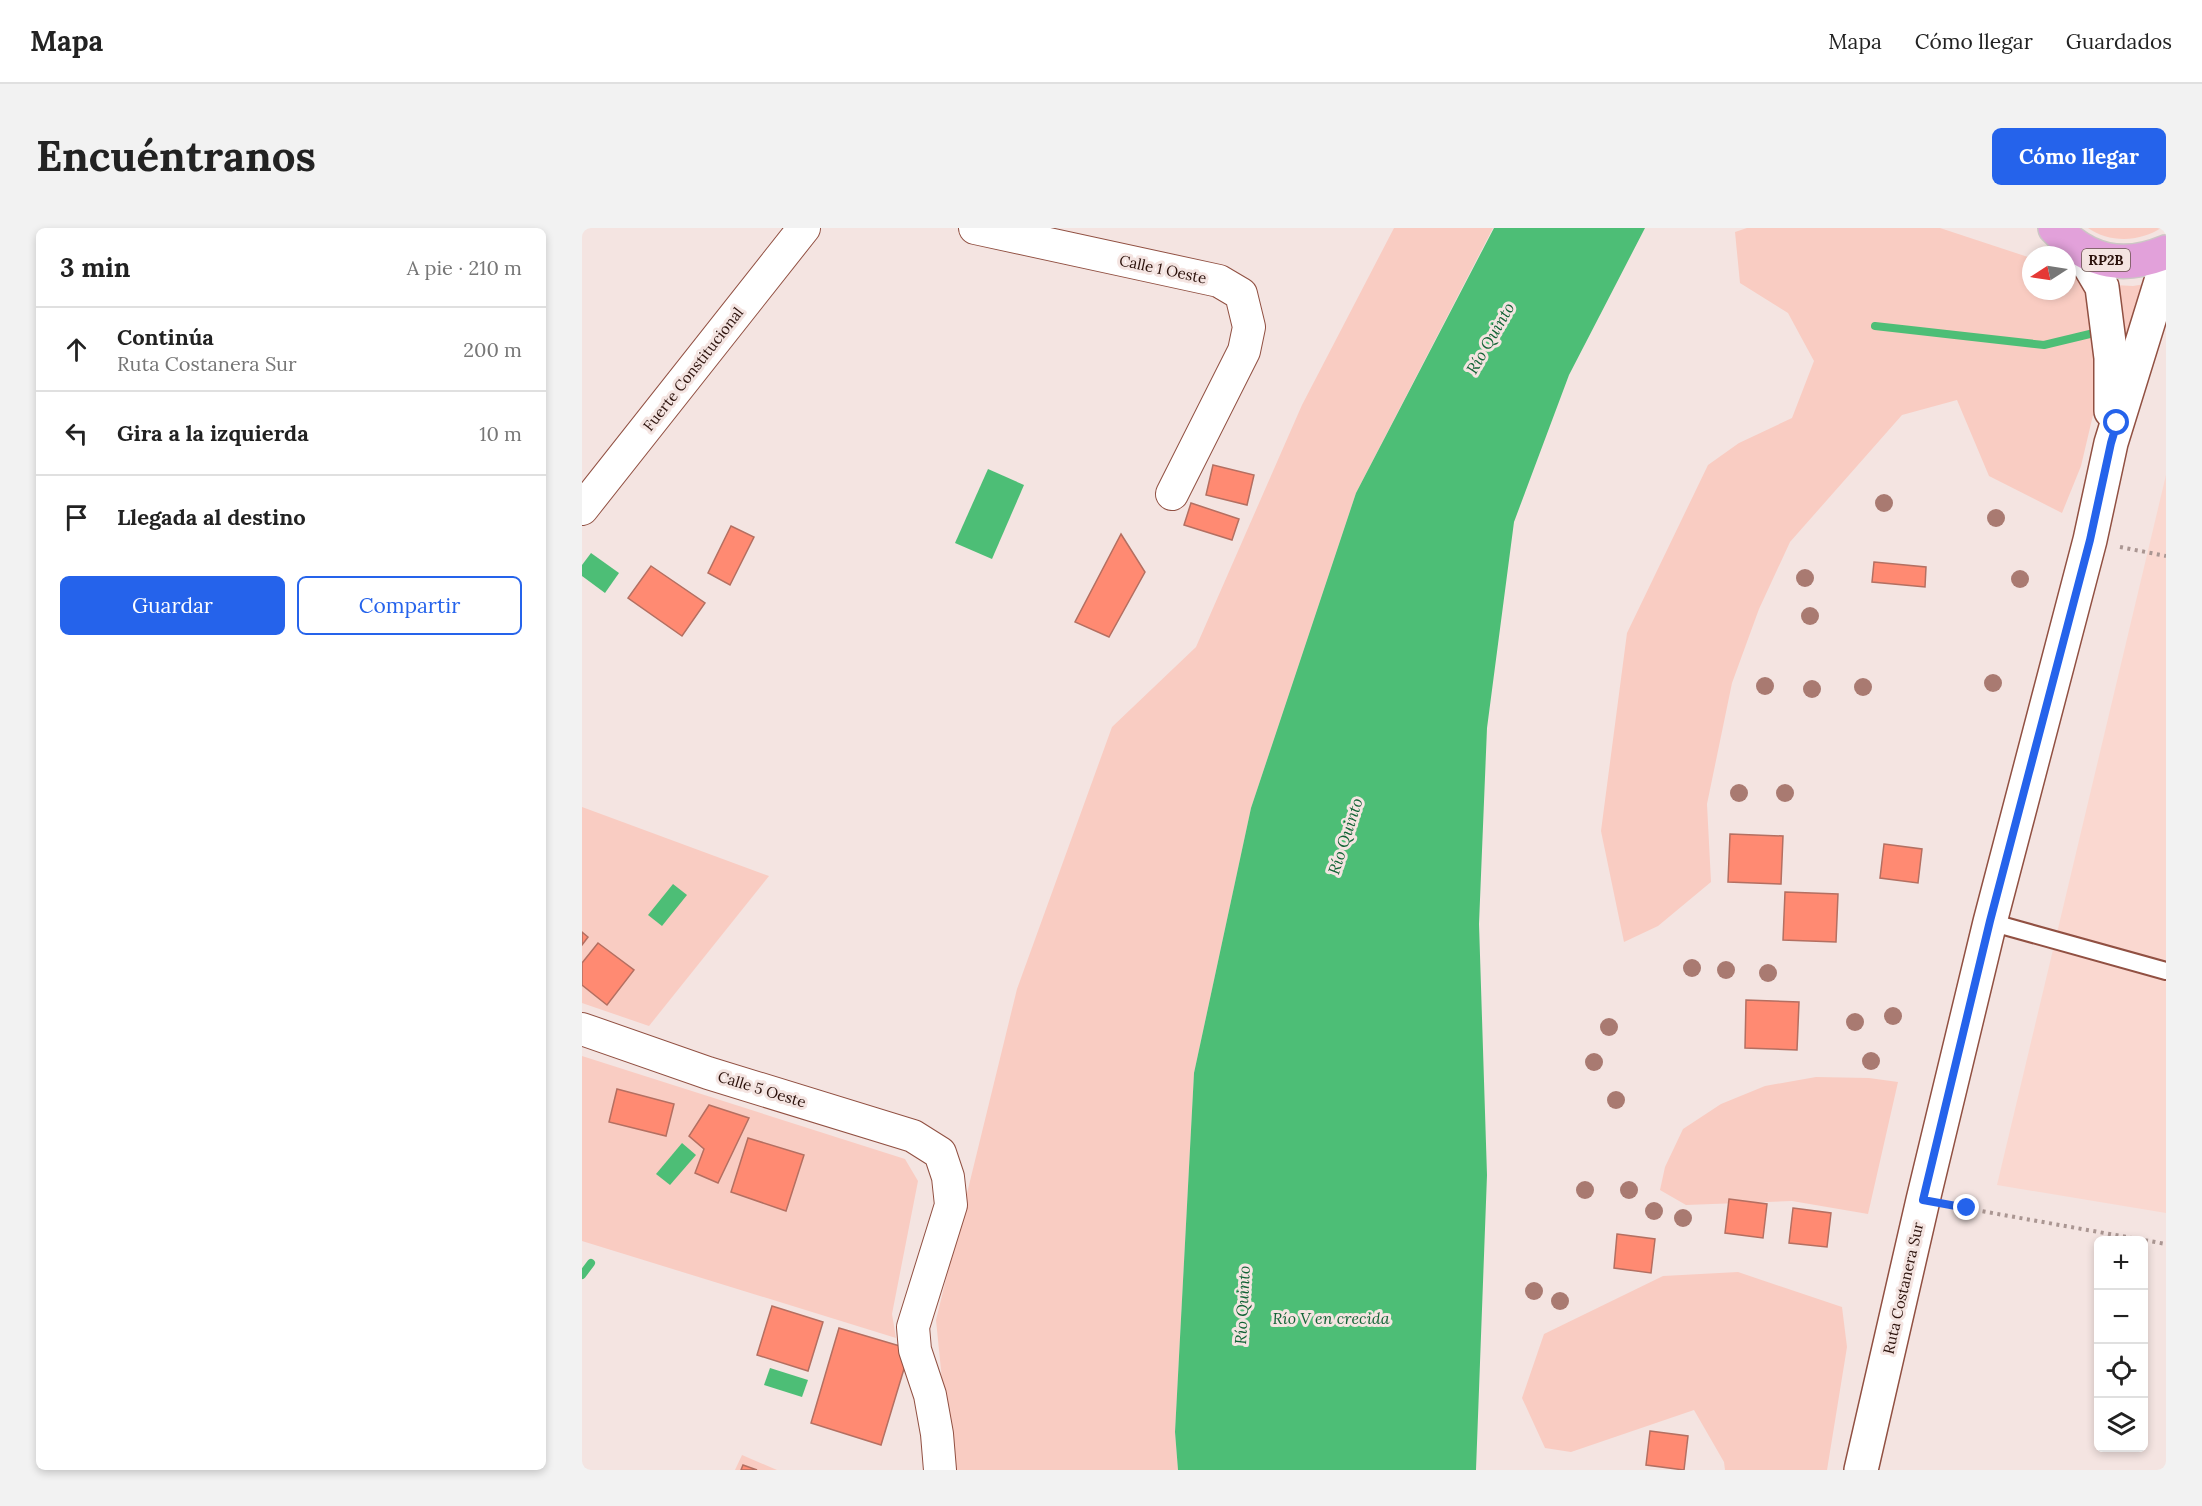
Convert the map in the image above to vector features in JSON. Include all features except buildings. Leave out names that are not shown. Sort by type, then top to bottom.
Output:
[{"type":"main road","name":"RP2B","points":[[2055,228],[2080,250],[2102,259],[2126,262],[2149,259],[2166,252]]},
{"type":"main road","name":"Ruta Costanera Sur","points":[[2080,250],[2102,287],[2111,358],[2111,443]]},
{"type":"main road","name":"Ruta Costanera Sur","points":[[1861,1470],[1990,921],[2090,540],[2111,443],[2166,265]]},
{"type":"street","name":"Fuerte Constitucional","points":[[582,509],[804,228]]},
{"type":"street","name":"Calle 1 Oeste","points":[[975,228],[1219,281],[1241,294],[1249,327],[1244,351],[1172,494]]},
{"type":"street","name":"Calle 5 Oeste","points":[[582,1029],[708,1073],[913,1136],[940,1152],[948,1177],[951,1205],[913,1327],[915,1350],[932,1405],[940,1470]]},
{"type":"lane","points":[[1990,921],[2166,971]]},
{"type":"path","points":[[2090,540],[2166,556]]},
{"type":"path","points":[[1923,1200],[2166,1244]]},
{"type":"shaded area","points":[[1394,228],[1493,228],[1356,493],[1251,808],[1194,1073],[1175,1432],[1178,1470],[951,1470],[936,1320],[1017,989],[1112,727],[1196,647],[1302,405]]},
{"type":"shaded area","points":[[1747,228],[1940,228],[2022,255],[2022,300],[2076,300],[2076,272],[2082,274],[2093,296],[2097,398],[2081,466],[2062,513],[1989,476],[1957,400],[1902,415],[1790,542],[1759,609],[1732,683],[1707,804],[1711,882],[1658,926],[1624,942],[1601,831],[1627,633],[1708,465],[1739,443],[1792,418],[1814,361],[1788,313],[1740,283],[1735,232]]},
{"type":"shaded area","points":[[2088,228],[2161,228],[2144,236],[2125,239],[2105,236]]},
{"type":"shaded area","points":[[2151,283],[2121,392],[2114,285],[2133,286]]},
{"type":"shaded area","points":[[2166,475],[2166,1213],[1997,1185]]},
{"type":"shaded area","points":[[582,807],[769,876],[649,1026],[582,1003]]},
{"type":"shaded area","points":[[582,1056],[905,1159],[918,1181],[892,1314],[896,1338],[582,1241]]},
{"type":"shaded area","points":[[1816,1077],[1869,1078],[1898,1082],[1868,1214],[1792,1201],[1686,1205],[1660,1190],[1665,1167],[1683,1129],[1721,1104],[1765,1086]]},
{"type":"shaded area","points":[[1738,1272],[1842,1307],[1847,1347],[1827,1470],[1725,1470],[1724,1462],[1694,1410],[1571,1452],[1545,1448],[1522,1398],[1544,1334],[1663,1276]]},
{"type":"shaded area","points":[[742,1455],[777,1470],[735,1470]]},
{"type":"water","name":"Río V en crecida","points":[[1494,228],[1645,228],[1569,375],[1514,522],[1487,728],[1479,924],[1487,1175],[1476,1470],[1178,1470],[1175,1432],[1194,1073],[1251,808],[1356,493]]},
{"type":"water","points":[[988,469],[1024,485],[992,559],[955,543]]},
{"type":"water","points":[[591,553],[619,573],[605,593],[582,576],[582,565]]},
{"type":"water","points":[[673,884],[687,895],[662,926],[648,915]]},
{"type":"water","points":[[682,1143],[696,1155],[670,1185],[656,1174]]},
{"type":"water","points":[[770,1368],[808,1380],[802,1397],[764,1385]]},
{"type":"waterway","points":[[1875,326],[2044,345],[2094,333]]},
{"type":"waterway","points":[[582,1275],[591,1263]]},
{"type":"route","points":[[1967,1208],[1923,1200],[1990,921],[2090,540],[2117,423]]},
{"type":"water label","name":"Río Quinto","points":[[1490,338]]},
{"type":"water label","name":"Río Quinto","points":[[1345,836]]},
{"type":"water label","name":"Río Quinto","points":[[1242,1305]]}]
